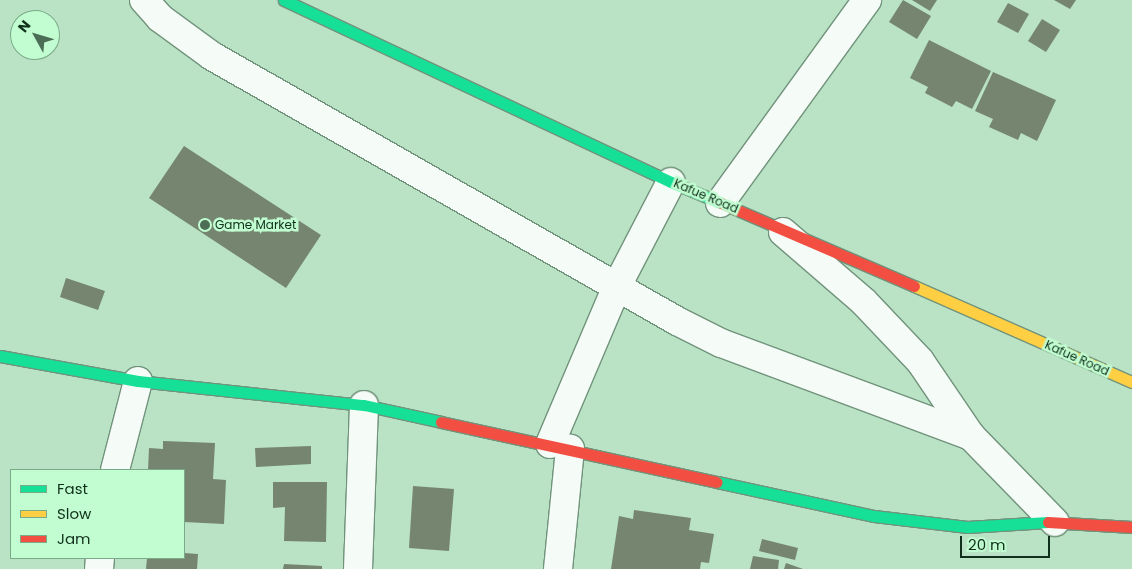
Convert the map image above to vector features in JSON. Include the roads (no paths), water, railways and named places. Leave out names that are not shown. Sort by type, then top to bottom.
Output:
[{"type":"main road","name":"Kafue Road","points":[[284,0],[671,182],[774,225],[1132,382]]},
{"type":"main road","points":[[0,356],[138,381],[364,405],[874,516],[967,527],[1056,522],[1132,527]]},
{"type":"street","points":[[144,0],[160,18],[212,56],[721,343],[970,436]]},
{"type":"street","points":[[720,203],[867,0]]},
{"type":"street","points":[[558,569],[560,447],[617,286],[671,182]]},
{"type":"street","points":[[774,225],[864,302],[920,361],[970,436],[1056,522]]},
{"type":"street","points":[[115,469],[138,381]]},
{"type":"street","points":[[358,569],[364,405]]},
{"type":"place","name":"Game Market","points":[[205,225]]}]
